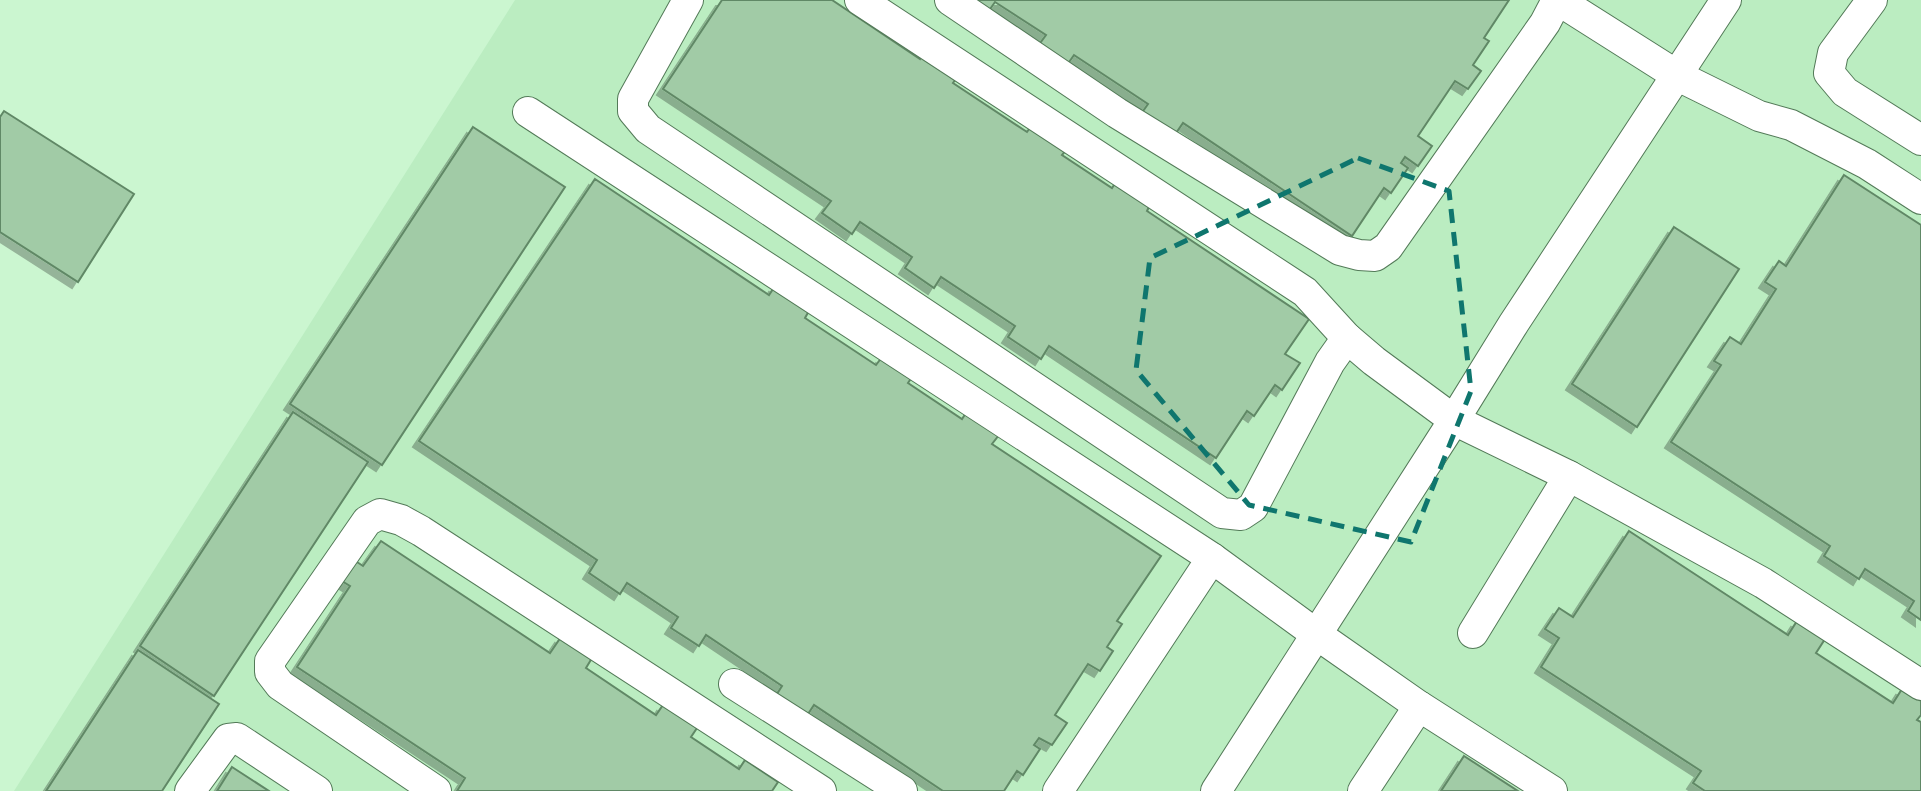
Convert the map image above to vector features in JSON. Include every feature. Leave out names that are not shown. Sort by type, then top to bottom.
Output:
[{"type":"lane","points":[[688,0],[633,99],[633,111],[648,128],[1222,513],[1241,515],[1253,507],[1330,362],[1348,338]]},
{"type":"lane","points":[[860,0],[1305,292],[1348,338],[1374,361],[1454,421],[1569,476],[1763,583],[1921,685]]},
{"type":"lane","points":[[950,0],[1117,113],[1340,250],[1359,255],[1375,256],[1388,247],[1545,23],[1558,0],[1678,76],[1759,116],[1791,125],[1867,164],[1921,199]]},
{"type":"lane","points":[[1216,791],[1514,323],[1726,0]]},
{"type":"lane","points":[[1872,0],[1833,53],[1829,73],[1845,92],[1921,141]]},
{"type":"lane","points":[[528,112],[1212,558],[1419,706],[1552,791]]},
{"type":"lane","points":[[1473,633],[1569,476]]},
{"type":"lane","points":[[436,791],[280,685],[270,672],[270,661],[367,521],[380,514],[401,520],[421,531],[821,791]]},
{"type":"lane","points":[[1058,791],[1212,558]]},
{"type":"lane","points":[[734,684],[902,791]]},
{"type":"lane","points":[[1363,791],[1419,706]]},
{"type":"lane","points":[[190,791],[219,747],[228,739],[237,738],[317,791]]},
{"type":"highlighted area","points":[[1358,158],[1449,191],[1471,391],[1411,542],[1249,505],[1136,370],[1150,258]]},
{"type":"shaded area","points":[[515,0],[1921,0],[1921,791],[14,791]]},
{"type":"building","points":[[722,0],[832,0],[920,59],[923,53],[958,76],[953,83],[1027,132],[1032,125],[1067,149],[1062,155],[1112,188],[1116,182],[1150,205],[1147,211],[1309,319],[1285,354],[1300,363],[1282,390],[1275,385],[1254,416],[1247,411],[1216,458],[1049,346],[1041,359],[1008,337],[1015,326],[941,277],[934,288],[905,268],[912,257],[860,222],[852,234],[822,213],[831,201],[663,89]]},
{"type":"building","points":[[970,0],[1509,0],[1484,38],[1489,41],[1473,65],[1481,71],[1468,89],[1455,81],[1418,136],[1432,146],[1418,166],[1405,157],[1401,163],[1408,168],[1391,193],[1384,188],[1352,236],[1183,123],[1174,136],[1141,114],[1148,104],[1074,55],[1067,65],[1038,46],[1046,35],[995,2],[988,12]]},
{"type":"building","points":[[4,111],[134,194],[78,282],[0,232],[0,117]]},
{"type":"building","points":[[473,127],[565,187],[382,465],[290,404]]},
{"type":"building","points":[[1844,175],[1921,225],[1921,620],[1908,611],[1914,601],[1865,569],[1859,579],[1824,556],[1830,546],[1671,442],[1721,365],[1714,361],[1730,337],[1741,344],[1776,289],[1765,282],[1779,261],[1786,266]]},
{"type":"building","points":[[595,179],[769,295],[775,286],[810,309],[805,318],[876,365],[882,357],[912,377],[908,383],[962,419],[966,413],[999,435],[992,444],[1161,556],[1117,621],[1122,624],[1107,647],[1113,651],[1100,671],[1088,664],[1055,715],[1067,723],[1052,745],[1039,738],[1034,745],[1040,749],[1023,775],[1017,771],[1004,791],[943,791],[814,705],[806,717],[775,697],[782,686],[706,635],[699,646],[671,628],[678,617],[627,583],[620,594],[589,573],[597,560],[419,441]]},
{"type":"building","points":[[1674,227],[1739,269],[1637,427],[1572,384]]},
{"type":"building","points":[[293,412],[368,462],[214,696],[140,646]]},
{"type":"building","points":[[1629,531],[1788,635],[1797,621],[1825,639],[1816,653],[1893,703],[1902,689],[1921,701],[1921,715],[1917,720],[1921,722],[1921,791],[1705,791],[1693,783],[1701,771],[1541,667],[1559,638],[1545,629],[1559,608],[1573,617]]},
{"type":"building","points":[[381,541],[550,653],[561,637],[592,658],[586,668],[656,715],[663,705],[697,728],[691,737],[739,769],[745,760],[778,782],[772,791],[457,791],[465,778],[297,667],[350,586],[337,578],[351,558],[363,566]]},
{"type":"building","points":[[138,650],[219,704],[162,791],[46,791]]},
{"type":"building","points":[[1464,756],[1518,791],[1441,791]]},
{"type":"building","points":[[232,767],[269,791],[217,791]]}]
